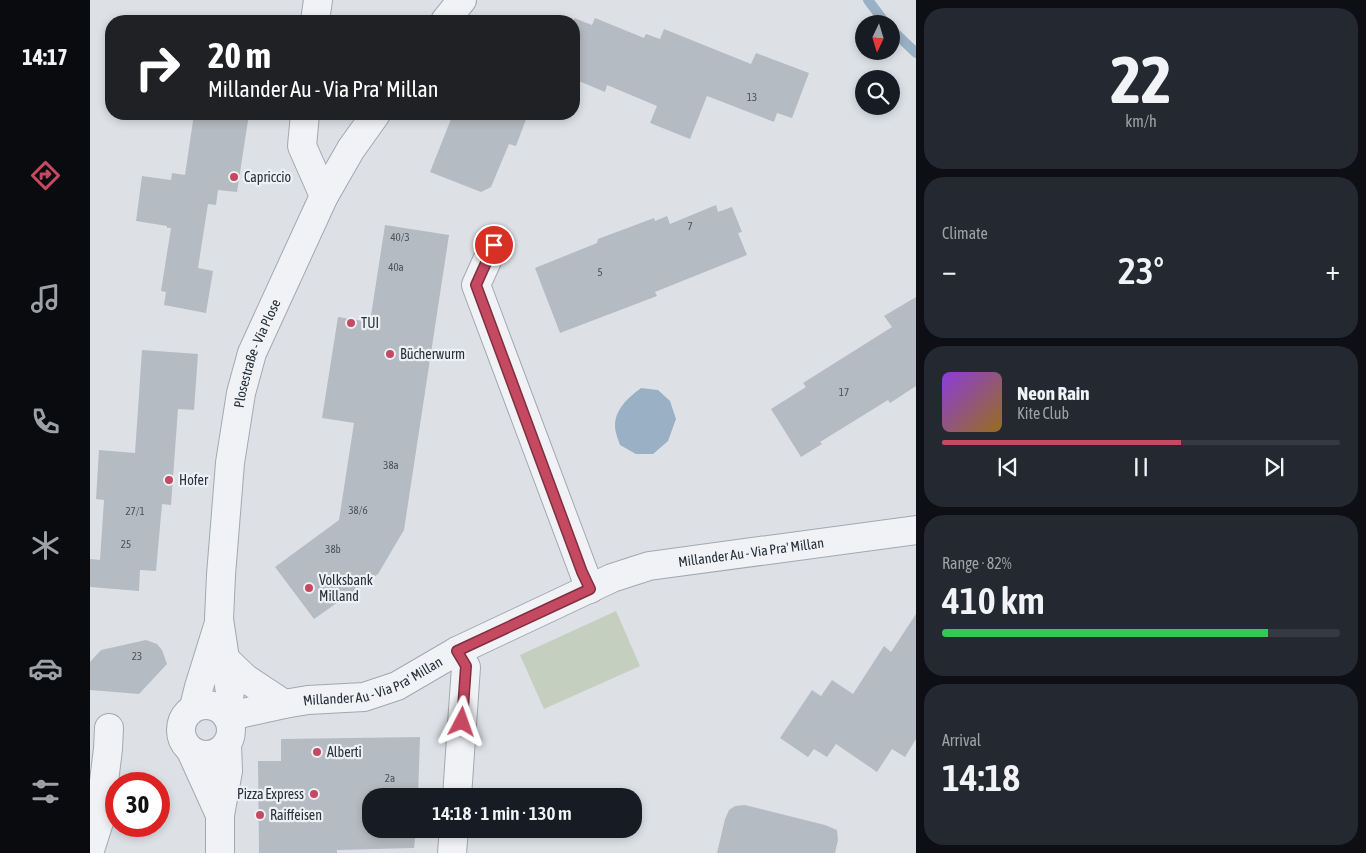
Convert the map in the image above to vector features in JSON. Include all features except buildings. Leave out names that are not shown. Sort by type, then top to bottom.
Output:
[{"type":"street","points":[[317,15],[318,0]]},
{"type":"street","points":[[449,15],[462,0]]},
{"type":"street","points":[[305,120],[302,146],[324,196]]},
{"type":"street","name":"Plosestraße - Via Plose","points":[[220,853],[220,815],[228,771],[227,726],[230,692],[219,619],[221,575],[230,463],[241,393],[252,353],[324,196],[351,149],[372,120]]},
{"type":"street","points":[[494,245],[476,285],[590,589]]},
{"type":"street","name":"Millander Au - Via Pra' Millan","points":[[227,726],[243,713],[308,700],[364,697],[397,686],[457,651],[612,578],[649,566],[916,530]]},
{"type":"street","name":"Plosestraße - Via Plose","points":[[219,619],[194,707],[185,716],[181,728],[185,745],[191,751],[220,815]]},
{"type":"street","name":"Millander Au - Via Pra' Millan","points":[[457,651],[466,666],[458,788]]},
{"type":"street","name":"Millander Au - Via Pra' Millan","points":[[225,659],[245,678],[284,704]]},
{"type":"street","points":[[191,751],[207,756],[222,751],[227,726],[219,708],[211,705],[194,707]]},
{"type":"street","points":[[90,850],[99,822],[109,728]]},
{"type":"street","points":[[452,853],[453,838]]},
{"type":"green space","points":[[616,611],[640,666],[544,709],[520,655]]},
{"type":"water","points":[[641,388],[658,390],[670,401],[676,419],[668,441],[653,454],[636,454],[620,445],[615,426],[620,409]]},
{"type":"waterway","points":[[868,0],[879,15]]},
{"type":"waterway","points":[[900,38],[916,53]]},
{"type":"place","name":"Capriccio","points":[[234,177]]},
{"type":"place","name":"TUI","points":[[351,323]]},
{"type":"place","name":"Bücherwurm","points":[[390,354]]},
{"type":"place","name":"Hofer","points":[[169,480]]},
{"type":"place","name":"Volksbank Milland","points":[[309,588]]},
{"type":"place","name":"Alberti","points":[[317,752]]},
{"type":"place","name":"Pizza Express","points":[[314,794]]},
{"type":"place","name":"Raiffeisen","points":[[260,815]]},
{"type":"route","points":[[462,722],[466,666],[457,651],[590,589],[582,572],[476,285],[494,245]]}]
